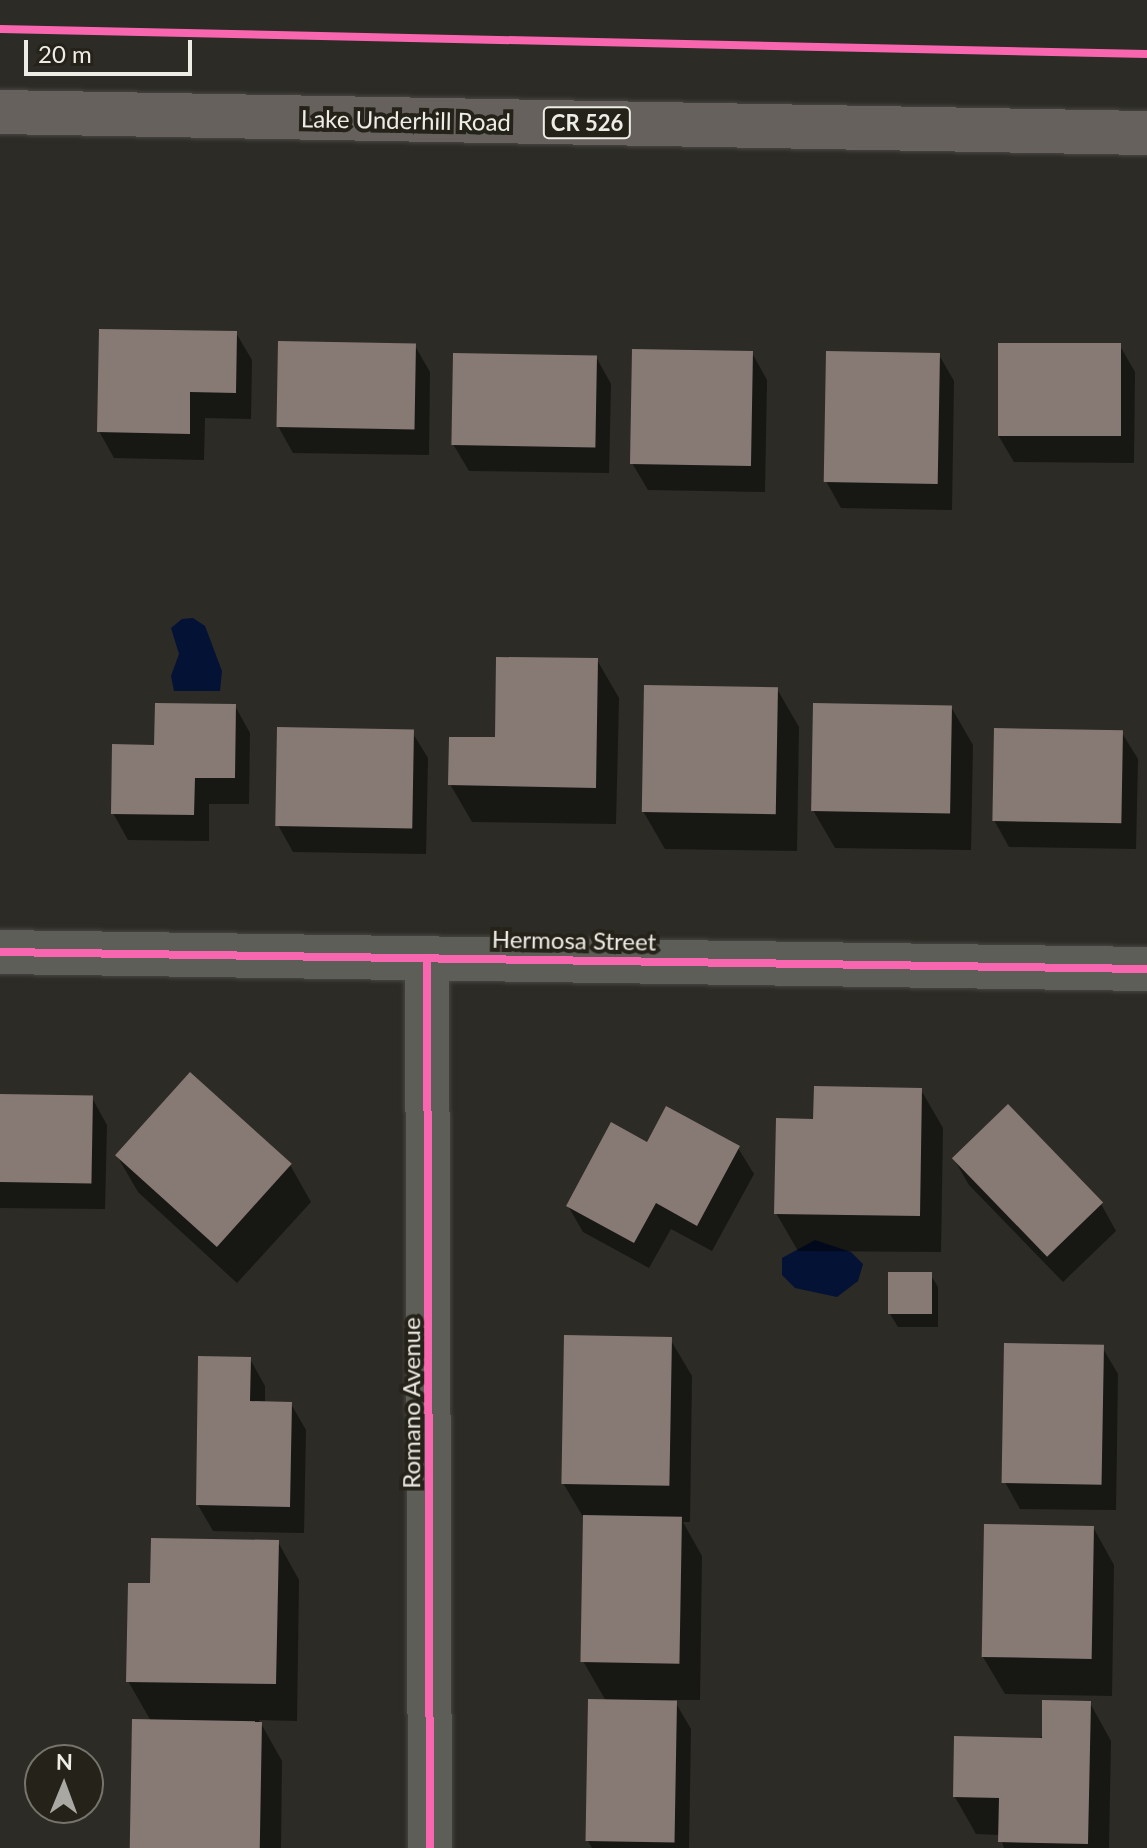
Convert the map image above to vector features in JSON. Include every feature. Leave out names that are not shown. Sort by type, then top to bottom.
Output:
[{"type":"main road","name":"Lake Underhill Road","points":[[0,112],[1147,133]]},
{"type":"street","name":"Hermosa Street","points":[[0,952],[1147,969]]},
{"type":"street","name":"Romano Avenue","points":[[427,958],[430,1848]]},
{"type":"water","points":[[193,618],[205,626],[222,671],[220,691],[174,691],[171,676],[179,654],[171,628],[182,619]]},
{"type":"water","points":[[815,1240],[851,1252],[863,1264],[858,1281],[837,1297],[795,1288],[782,1275],[782,1258]]},
{"type":"building","points":[[99,329],[237,331],[236,393],[190,392],[190,434],[97,432]]},
{"type":"building","points":[[278,341],[416,343],[414,429],[276,427]]},
{"type":"building","points":[[998,343],[1121,343],[1121,436],[998,436]]},
{"type":"building","points":[[632,349],[753,351],[751,466],[630,464]]},
{"type":"building","points":[[826,351],[940,353],[938,484],[824,482]]},
{"type":"building","points":[[453,353],[597,356],[595,447],[451,445]]},
{"type":"building","points":[[496,657],[598,658],[596,788],[448,785],[449,737],[495,737]]},
{"type":"building","points":[[644,685],[778,687],[776,814],[642,812]]},
{"type":"building","points":[[155,703],[236,704],[235,778],[195,778],[194,815],[111,814],[112,744],[154,745]]},
{"type":"building","points":[[813,703],[952,705],[950,813],[811,811]]},
{"type":"building","points":[[277,727],[414,729],[412,828],[275,826]]},
{"type":"building","points":[[994,728],[1123,730],[1121,823],[992,821]]},
{"type":"building","points":[[190,1072],[292,1164],[217,1247],[115,1155]]},
{"type":"building","points":[[814,1086],[922,1088],[920,1216],[774,1214],[776,1118],[813,1119]]},
{"type":"building","points":[[0,1094],[93,1096],[91,1184],[0,1182]]},
{"type":"building","points":[[1008,1104],[1103,1203],[1047,1257],[952,1158]]},
{"type":"building","points":[[666,1106],[740,1146],[697,1226],[656,1203],[634,1243],[566,1206],[611,1122],[647,1142]]},
{"type":"building","points":[[888,1272],[932,1272],[932,1314],[888,1314]]},
{"type":"building","points":[[564,1335],[672,1337],[669,1486],[561,1484]]},
{"type":"building","points":[[1004,1343],[1104,1345],[1102,1485],[1002,1483]]},
{"type":"building","points":[[198,1356],[251,1357],[250,1401],[292,1402],[290,1507],[196,1505]]},
{"type":"building","points":[[583,1515],[682,1517],[679,1664],[580,1662]]},
{"type":"building","points":[[984,1524],[1094,1526],[1092,1659],[982,1657]]},
{"type":"building","points":[[151,1538],[279,1540],[276,1684],[126,1682],[128,1583],[150,1583]]},
{"type":"building","points":[[588,1699],[677,1701],[675,1843],[586,1841]]},
{"type":"building","points":[[1042,1700],[1091,1701],[1088,1844],[998,1842],[999,1798],[953,1797],[954,1736],[1042,1738]]},
{"type":"building","points":[[132,1719],[262,1721],[260,1848],[130,1848]]},
{"type":"cycle path","points":[[0,29],[1147,54]]},
{"type":"cycle path","points":[[0,952],[1147,969]]},
{"type":"cycle path","points":[[427,958],[430,1848]]}]
